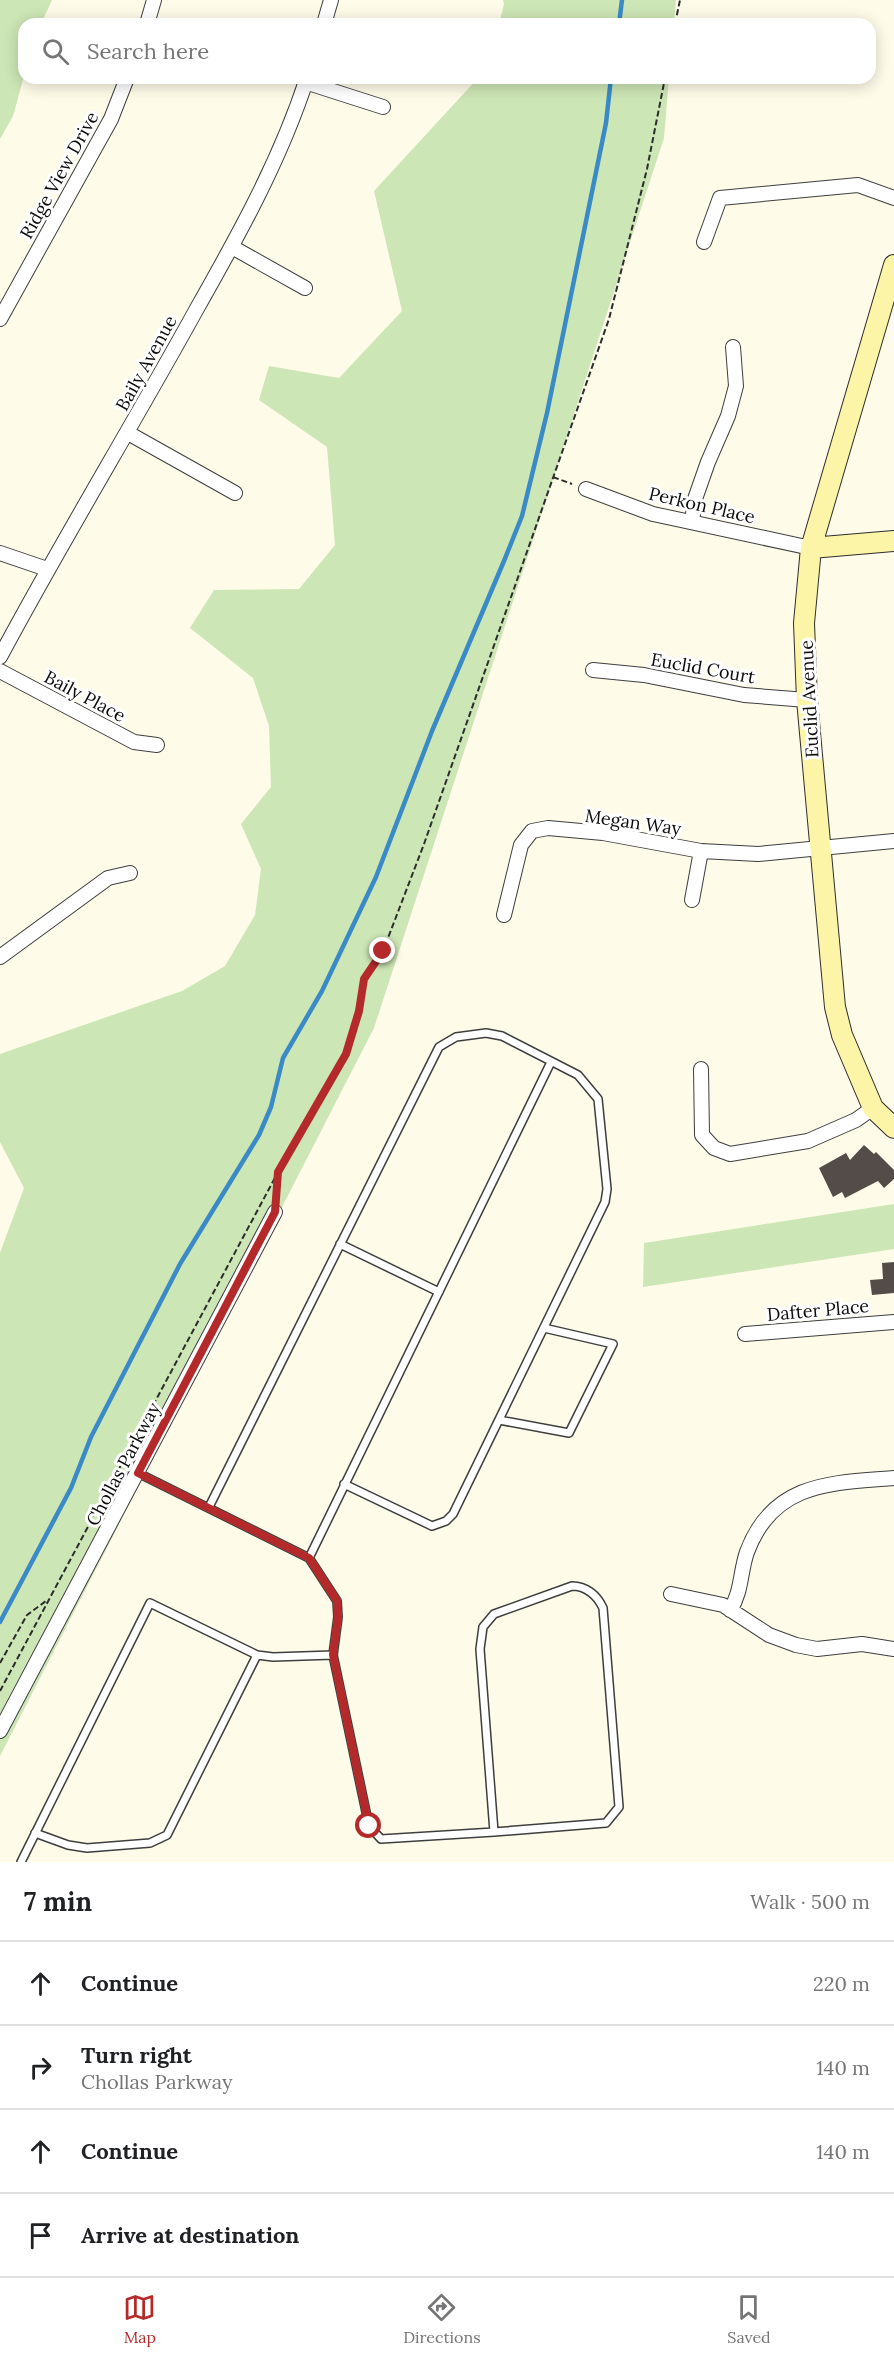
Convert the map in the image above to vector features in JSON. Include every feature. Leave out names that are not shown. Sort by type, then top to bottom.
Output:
[{"type":"main road","name":"Euclid Avenue","points":[[894,265],[811,548],[804,623],[807,700],[819,849],[835,1007],[842,1035],[873,1108],[894,1128]]},
{"type":"main road","points":[[811,548],[894,541]]},
{"type":"street","points":[[149,18],[154,0]]},
{"type":"street","points":[[326,18],[332,0]]},
{"type":"street","name":"Ridge View Drive","points":[[0,319],[111,119],[125,84]]},
{"type":"street","name":"Baily Avenue","points":[[0,657],[47,569],[128,433],[231,247],[276,161],[305,84]]},
{"type":"street","points":[[317,84],[383,107]]},
{"type":"street","points":[[704,242],[720,198],[858,184],[894,198]]},
{"type":"street","points":[[231,247],[305,288]]},
{"type":"street","points":[[692,522],[695,499],[728,416],[736,386],[733,347]]},
{"type":"street","points":[[128,433],[234,493]]},
{"type":"street","name":"Perkon Place","points":[[586,489],[654,514],[811,548]]},
{"type":"street","points":[[0,553],[47,569]]},
{"type":"street","name":"Euclid Court","points":[[593,670],[644,675],[744,695],[807,700]]},
{"type":"street","name":"Baily Place","points":[[0,671],[134,742],[157,745]]},
{"type":"street","name":"Megan Way","points":[[504,915],[521,845],[532,831],[548,828],[603,833],[701,851],[758,854],[894,841]]},
{"type":"street","points":[[692,900],[701,851]]},
{"type":"street","points":[[0,957],[108,878],[130,873]]},
{"type":"street","points":[[701,1069],[702,1135],[714,1148],[730,1154],[808,1141],[856,1120],[873,1108]]},
{"type":"street","name":"Chollas Parkway","points":[[0,1731],[275,1212]]},
{"type":"street","name":"Dafter Place","points":[[745,1334],[894,1322]]},
{"type":"street","points":[[730,1610],[735,1602],[747,1554],[753,1540],[760,1527],[778,1507],[801,1492],[826,1484],[894,1478]]},
{"type":"street","points":[[671,1594],[723,1605],[769,1635],[796,1645],[818,1648],[862,1644],[894,1649]]},
{"type":"lane","points":[[209,1507],[439,1047],[456,1037],[486,1033],[502,1036],[578,1075],[598,1099],[607,1189],[605,1202],[453,1514],[446,1521],[432,1526],[344,1484]]},
{"type":"lane","points":[[309,1558],[551,1062]]},
{"type":"lane","points":[[340,1244],[439,1292]]},
{"type":"lane","points":[[500,1420],[569,1433],[613,1344],[544,1328]]},
{"type":"lane","points":[[138,1473],[309,1558],[337,1601],[338,1617],[333,1655],[369,1826],[381,1839],[494,1832],[606,1823],[619,1807],[603,1608],[599,1599],[582,1586],[572,1587],[494,1614],[483,1627],[480,1649],[494,1832]]},
{"type":"lane","points":[[21,1862],[150,1603],[257,1654],[273,1657],[333,1655]]},
{"type":"lane","points":[[35,1833],[68,1845],[87,1848],[150,1843],[167,1835],[257,1654]]},
{"type":"path","points":[[676,18],[680,0]]},
{"type":"path","points":[[0,1690],[278,1172],[346,1054],[359,1011],[364,979],[383,951],[420,855],[609,319],[647,169],[663,84]]},
{"type":"path","points":[[554,477],[586,489]]},
{"type":"path","points":[[275,1212],[278,1172]]},
{"type":"path","points":[[0,1663],[27,1616],[48,1600]]},
{"type":"green space","points":[[0,0],[52,0],[44,18],[18,18],[18,84],[22,84],[13,116],[0,139]]},
{"type":"green space","points":[[503,0],[676,0],[674,18],[500,18]]},
{"type":"green space","points":[[472,84],[668,84],[664,138],[374,1028],[0,1756],[0,1253],[24,1188],[0,1142],[0,1054],[182,991],[225,966],[255,915],[261,869],[241,824],[271,787],[269,726],[253,678],[190,628],[214,590],[299,589],[335,545],[327,447],[259,400],[269,366],[339,378],[402,311],[374,191]]},
{"type":"green space","points":[[894,1204],[894,1249],[643,1287],[644,1243]]},
{"type":"building","points":[[864,1145],[874,1154],[876,1152],[894,1170],[894,1179],[884,1188],[878,1181],[845,1198],[842,1192],[833,1197],[819,1168],[846,1153],[850,1160]]},
{"type":"building","points":[[894,1262],[894,1293],[872,1295],[870,1280],[883,1279],[882,1263]]},
{"type":"waterway","points":[[620,18],[622,0]]},
{"type":"waterway","points":[[0,1622],[71,1488],[91,1437],[180,1264],[259,1135],[271,1107],[283,1058],[322,991],[376,877],[432,731],[522,516],[547,413],[606,123],[610,84]]},
{"type":"route","points":[[369,1826],[333,1655],[338,1617],[337,1601],[309,1558],[138,1473],[275,1212],[278,1172],[346,1054],[359,1011],[364,979],[383,951]]}]
